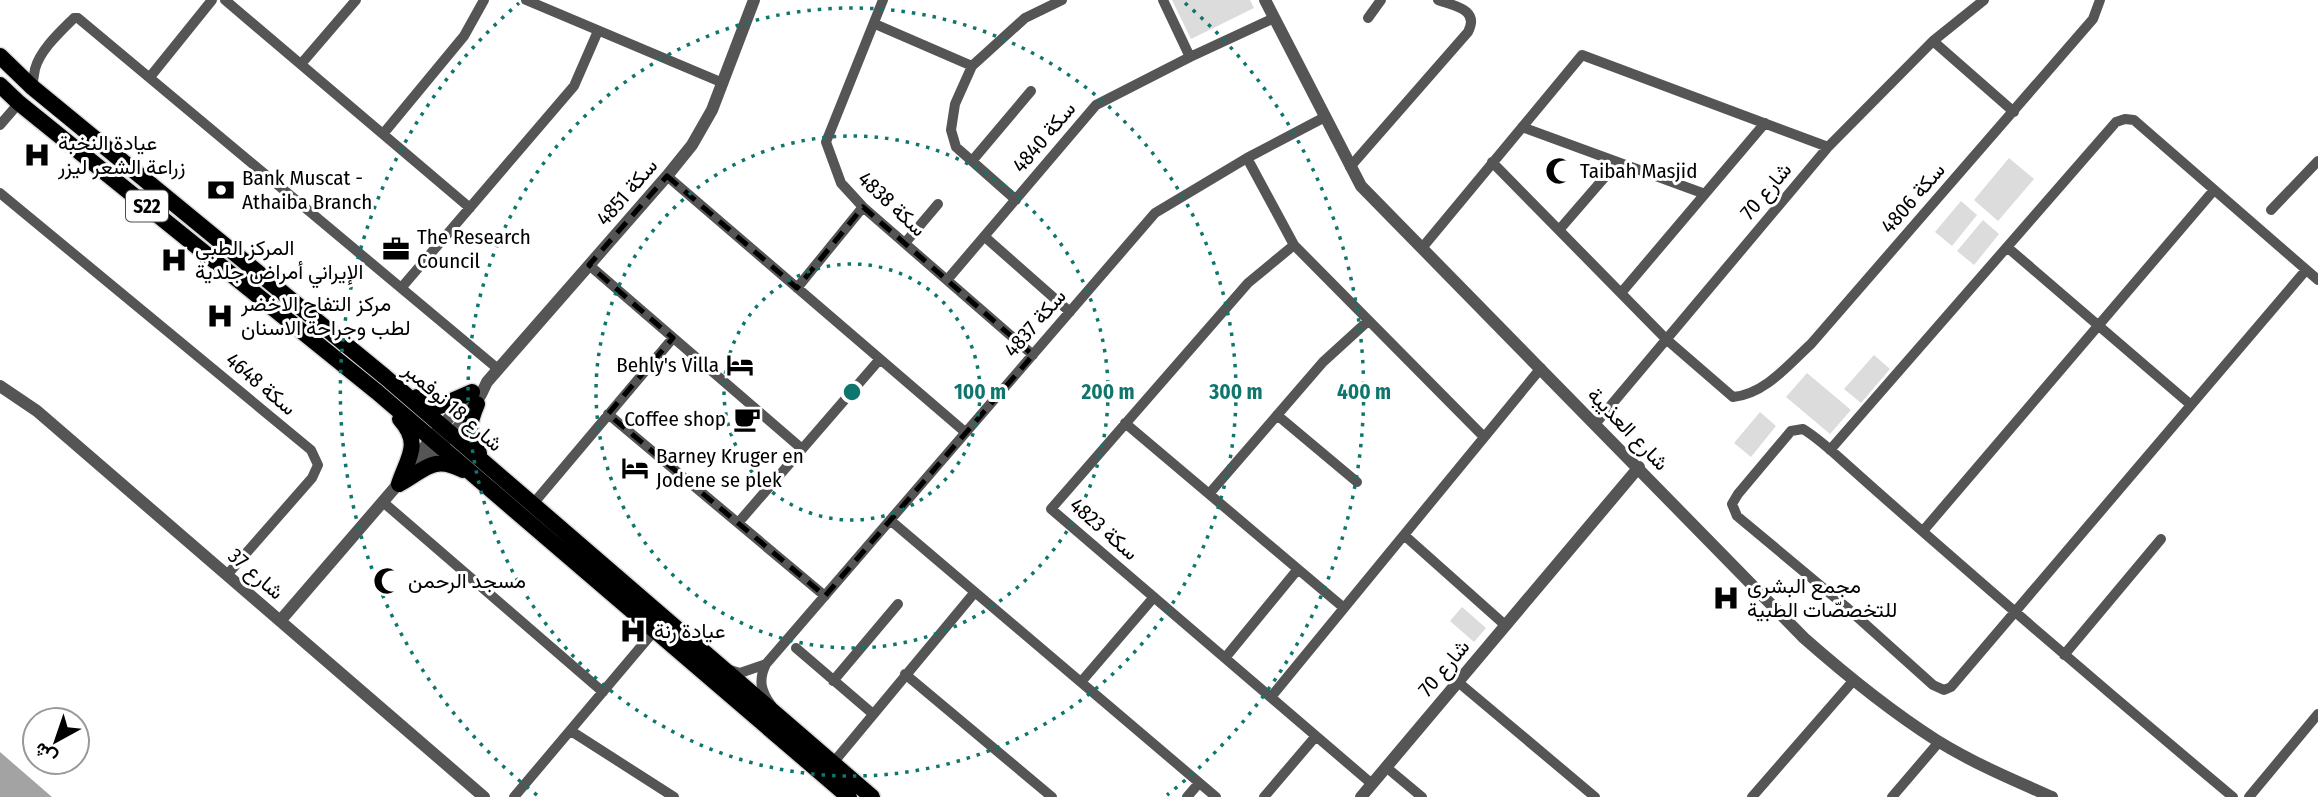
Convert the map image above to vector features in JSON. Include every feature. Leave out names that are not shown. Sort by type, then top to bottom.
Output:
[{"type":"main road","name":"شارع 18 نوفمبر","points":[[0,56],[32,87],[384,376],[477,477],[849,797]]},
{"type":"main road","name":"شارع 18 نوفمبر","points":[[0,85],[377,392],[503,477],[872,797]]},
{"type":"main road","points":[[384,376],[423,401],[440,406],[474,398],[468,429],[470,435],[478,452],[503,477]]},
{"type":"main road","points":[[377,392],[407,427],[412,441],[412,453],[402,480]]},
{"type":"main road","points":[[402,480],[427,464],[440,463],[456,466],[477,477]]},
{"type":"street","points":[[150,77],[212,0]]},
{"type":"street","points":[[225,0],[470,208]]},
{"type":"street","points":[[301,64],[356,0]]},
{"type":"street","points":[[383,134],[464,36],[484,0]]},
{"type":"street","points":[[526,0],[723,83]]},
{"type":"street","name":"سكة 4851","points":[[280,621],[692,145],[712,110],[754,0]]},
{"type":"street","name":"سكة 4838","points":[[883,0],[826,142],[841,183],[863,207],[1033,355]]},
{"type":"street","points":[[1016,200],[956,147],[951,130],[956,104],[972,66],[1025,19],[1062,0]]},
{"type":"street","points":[[1163,0],[1191,57]]},
{"type":"street","name":"شارع العذيبة","points":[[1265,0],[1361,186],[1804,638],[1853,681],[1939,742],[2004,776],[2052,797]]},
{"type":"street","points":[[1368,18],[1381,0]]},
{"type":"street","points":[[1350,167],[1472,25],[1472,19],[1462,8],[1438,0]]},
{"type":"street","name":"شارع 70","points":[[1595,423],[1828,147],[1933,41],[1983,0]]},
{"type":"street","name":"سكة 4806","points":[[1666,339],[1733,397],[1748,396],[1762,388],[1811,344],[2014,112],[2093,19],[2100,0]]},
{"type":"street","points":[[32,87],[35,69],[41,57],[74,18],[78,18],[498,369]]},
{"type":"street","name":"سكة 4840","points":[[947,280],[1096,104],[1274,18]]},
{"type":"street","points":[[875,24],[972,66]]},
{"type":"street","points":[[402,287],[574,86],[598,31]]},
{"type":"street","points":[[1933,41],[2014,112]]},
{"type":"street","points":[[1422,247],[1581,55],[1828,147]]},
{"type":"street","points":[[972,161],[1031,91]]},
{"type":"street","points":[[0,125],[19,103]]},
{"type":"street","name":"سكة 4837","points":[[766,664],[1155,213],[1247,158],[1325,117]]},
{"type":"street","points":[[1830,450],[2116,122],[2134,120],[2318,280]]},
{"type":"street","points":[[1621,293],[1765,123]]},
{"type":"street","points":[[1522,127],[1705,194]]},
{"type":"street","points":[[1247,158],[1294,245],[1484,437]]},
{"type":"street","points":[[2271,210],[2318,161]]},
{"type":"street","points":[[1492,162],[1666,339]]},
{"type":"street","points":[[1559,230],[1617,163]]},
{"type":"street","points":[[667,176],[965,432]]},
{"type":"street","points":[[1923,531],[2214,190]]},
{"type":"street","name":"سكة 4648","points":[[0,193],[310,450],[318,465],[312,478],[227,575]]},
{"type":"street","points":[[905,243],[938,204]]},
{"type":"street","points":[[797,288],[863,207]]},
{"type":"street","points":[[985,237],[1070,312]]},
{"type":"street","name":"سكة 4823","points":[[1294,245],[1248,283],[1051,509],[1372,783]]},
{"type":"street","points":[[2007,247],[2191,405]]},
{"type":"street","points":[[589,265],[801,448]]},
{"type":"street","points":[[2233,797],[2064,655],[2015,612],[1923,531],[1830,450],[1803,429],[1791,431],[1733,500],[1733,511],[1938,689],[1951,687],[2015,612],[2306,270]]},
{"type":"street","points":[[1209,494],[1323,362],[1368,321]]},
{"type":"street","points":[[533,503],[673,338]]},
{"type":"street","points":[[738,523],[880,359]]},
{"type":"street","points":[[1271,697],[1541,368]]},
{"type":"street","name":"شارع 37","points":[[0,386],[37,411],[484,797]]},
{"type":"street","points":[[608,414],[825,596]]},
{"type":"street","points":[[1277,415],[1357,482]]},
{"type":"street","points":[[1125,423],[1344,608]]},
{"type":"street","name":"شارع 70","points":[[1360,797],[1639,467]]},
{"type":"street","points":[[383,502],[603,692]]},
{"type":"street","points":[[891,520],[1216,797]]},
{"type":"street","points":[[1404,535],[1505,625]]},
{"type":"street","points":[[2064,655],[2161,539]]},
{"type":"street","points":[[1224,657],[1298,569]]},
{"type":"street","points":[[833,763],[975,592]]},
{"type":"street","points":[[1081,682],[1154,597]]},
{"type":"street","points":[[833,681],[898,604]]},
{"type":"street","points":[[514,797],[655,630]]},
{"type":"street","points":[[796,648],[873,714]]},
{"type":"street","points":[[720,666],[740,673],[766,664]]},
{"type":"street","points":[[766,664],[760,685],[780,716]]},
{"type":"street","points":[[905,674],[1052,797]]},
{"type":"street","points":[[1752,797],[1853,681]]},
{"type":"street","points":[[1458,682],[1595,797]]},
{"type":"street","points":[[2249,797],[2318,714]]},
{"type":"street","points":[[571,731],[662,794],[674,797]]},
{"type":"street","points":[[1264,797],[1316,736]]},
{"type":"street","points":[[1892,797],[1939,742]]},
{"type":"street","points":[[1386,767],[1422,797]]},
{"type":"street","points":[[1187,797],[1199,783]]},
{"type":"highlighted area","points":[[667,176],[797,288],[863,207],[1033,355],[825,596],[608,414],[673,338],[589,265]]},
{"type":"shaded area","points":[[1172,0],[1250,0],[1254,8],[1191,39]]},
{"type":"shaded area","points":[[2009,158],[2034,179],[1998,221],[1974,200]]},
{"type":"shaded area","points":[[1961,201],[1977,215],[1952,246],[1935,232]]},
{"type":"shaded area","points":[[1983,220],[1999,234],[1974,265],[1957,251]]},
{"type":"shaded area","points":[[1874,355],[1890,369],[1861,403],[1844,389]]},
{"type":"shaded area","points":[[1807,373],[1851,410],[1830,434],[1786,397]]},
{"type":"shaded area","points":[[1760,412],[1776,426],[1751,457],[1734,443]]},
{"type":"shaded area","points":[[1462,607],[1486,628],[1474,642],[1450,621]]},
{"type":"shaded area","points":[[0,752],[21,770],[21,776],[28,776],[52,797],[0,797]]},
{"type":"place","name":"عيادة النخبة زراعة الشعر ليزر","points":[[37,155]]},
{"type":"place","name":"Taibah Masjid","points":[[1559,171]]},
{"type":"place","name":"Bank Muscat - Athaiba Branch","points":[[221,190]]},
{"type":"place","name":"The Research Council","points":[[396,249]]},
{"type":"place","name":"المركز الطبي الإيراني أمراض جلدية","points":[[174,260]]},
{"type":"place","name":"مركز التفاح الاخضر لطب وجراحة الاسنان","points":[[220,316]]},
{"type":"place","name":"Behly's Villa","points":[[740,365]]},
{"type":"place","name":"Coffee shop","points":[[747,419]]},
{"type":"place","name":"Barney Kruger en Jodene se plek","points":[[635,468]]},
{"type":"place","name":"مسجد الرحمن","points":[[387,581]]},
{"type":"place","name":"مجمع البشرى للتخصصّات الطبية","points":[[1726,598]]},
{"type":"place","name":"عيادة رنة","points":[[633,631]]}]
